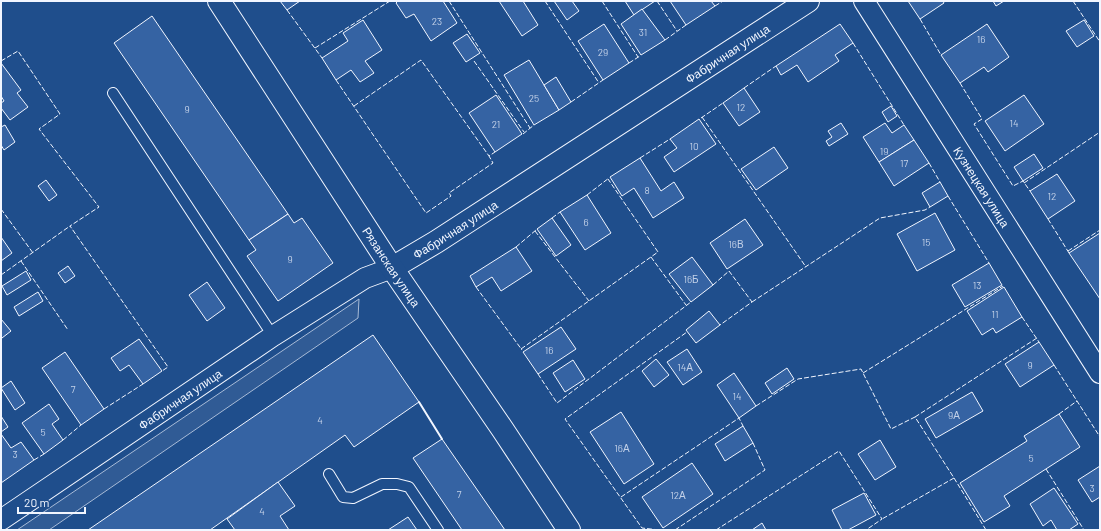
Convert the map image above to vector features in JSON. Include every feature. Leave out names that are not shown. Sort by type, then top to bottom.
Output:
[{"type":"main road","name":"Рязанская улица","points":[[218,1],[392,268],[503,430],[569,530]]},
{"type":"main road","name":"Фабричная улица","points":[[392,268],[436,242],[808,1]]},
{"type":"street","name":"Кузнецкая улица","points":[[864,1],[1100,373]]},
{"type":"street","name":"Фабричная улица","points":[[1,520],[273,336],[366,278],[392,268]]},
{"type":"lane","points":[[113,93],[273,336]]},
{"type":"lane","points":[[329,474],[343,497],[353,498],[382,484],[397,484],[409,487],[438,530]]},
{"type":"shaded area","points":[[359,299],[358,318],[49,530],[17,530]]},
{"type":"building","points":[[280,1],[300,1],[287,10]]},
{"type":"building","points":[[398,1],[443,1],[457,23],[431,41],[414,14],[406,18],[396,3]]},
{"type":"building","points":[[499,1],[523,1],[538,25],[522,36]]},
{"type":"building","points":[[554,1],[572,1],[579,11],[567,20]]},
{"type":"building","points":[[625,1],[655,1],[634,15]]},
{"type":"building","points":[[670,1],[711,1],[715,6],[686,25]]},
{"type":"building","points":[[908,1],[943,1],[944,3],[920,19]]},
{"type":"building","points":[[993,1],[1004,1],[996,6]]},
{"type":"building","points":[[642,9],[665,40],[641,55],[621,24]]},
{"type":"building","points":[[152,16],[288,214],[249,240],[114,43]]},
{"type":"building","points":[[363,20],[382,50],[365,61],[374,73],[360,82],[351,70],[336,80],[322,58],[348,41],[343,33]]},
{"type":"building","points":[[1084,20],[1094,36],[1077,47],[1066,31]]},
{"type":"building","points":[[604,24],[629,63],[603,80],[578,41]]},
{"type":"building","points":[[840,24],[853,43],[835,55],[839,61],[808,82],[797,65],[781,75],[776,66]]},
{"type":"building","points":[[987,24],[1009,57],[988,72],[984,67],[960,83],[941,55]]},
{"type":"building","points":[[467,34],[480,53],[466,62],[453,43]]},
{"type":"building","points":[[529,60],[559,110],[534,125],[504,75]]},
{"type":"building","points":[[1,63],[21,90],[17,93],[28,107],[10,120],[1,108],[1,103],[4,101],[1,96]]},
{"type":"building","points":[[556,77],[571,102],[559,110],[544,85]]},
{"type":"building","points":[[744,88],[760,112],[739,126],[723,103]]},
{"type":"building","points":[[496,95],[522,134],[495,152],[469,113]]},
{"type":"building","points":[[1024,95],[1044,124],[1005,151],[985,121]]},
{"type":"building","points":[[891,106],[897,116],[888,122],[882,112]]},
{"type":"building","points":[[699,119],[716,144],[674,172],[664,157],[677,148],[670,139]]},
{"type":"building","points":[[841,123],[848,134],[829,146],[826,141],[832,137],[828,131]]},
{"type":"building","points":[[885,123],[892,133],[904,125],[914,140],[879,162],[863,137]]},
{"type":"building","points":[[5,125],[15,142],[4,150],[1,145],[1,127]]},
{"type":"building","points":[[914,140],[929,163],[894,186],[879,162]]},
{"type":"building","points":[[774,147],[788,168],[756,190],[741,169]]},
{"type":"building","points":[[1034,154],[1043,168],[1023,181],[1014,167]]},
{"type":"building","points":[[640,158],[661,191],[674,182],[684,198],[653,218],[634,188],[622,196],[610,177]]},
{"type":"building","points":[[1057,174],[1075,201],[1048,219],[1030,191]]},
{"type":"building","points":[[46,180],[57,195],[49,201],[38,186]]},
{"type":"building","points":[[940,182],[948,196],[930,207],[922,193]]},
{"type":"building","points":[[587,195],[611,233],[585,250],[560,212]]},
{"type":"building","points":[[935,213],[955,250],[917,271],[897,234]]},
{"type":"building","points":[[288,214],[294,223],[302,218],[333,263],[278,301],[247,256],[256,250],[249,240]]},
{"type":"building","points":[[552,218],[571,245],[556,256],[537,229]]},
{"type":"building","points":[[745,219],[763,245],[727,269],[710,243]]},
{"type":"building","points":[[1100,233],[1100,299],[1069,253]]},
{"type":"building","points":[[1,237],[12,253],[1,261]]},
{"type":"building","points":[[516,247],[532,271],[501,291],[492,277],[476,287],[470,276]]},
{"type":"building","points":[[692,257],[713,285],[691,302],[669,274]]},
{"type":"building","points":[[989,263],[1002,285],[965,307],[952,285]]},
{"type":"building","points":[[68,266],[75,276],[65,283],[58,273]]},
{"type":"building","points":[[26,271],[31,280],[7,295],[2,286]]},
{"type":"building","points":[[207,282],[225,308],[207,321],[189,295]]},
{"type":"building","points":[[1004,287],[1022,317],[996,333],[993,328],[982,335],[967,311]]},
{"type":"building","points":[[38,292],[43,301],[19,316],[14,307]]},
{"type":"building","points":[[709,311],[720,325],[696,343],[686,330]]},
{"type":"building","points":[[1,319],[11,331],[2,338],[1,336]]},
{"type":"building","points":[[561,327],[576,349],[538,374],[523,352]]},
{"type":"building","points":[[373,335],[419,402],[354,447],[345,435],[210,530],[88,530]]},
{"type":"building","points":[[139,339],[162,371],[143,384],[129,365],[120,371],[111,358]]},
{"type":"building","points":[[1039,342],[1054,365],[1020,387],[1005,364]]},
{"type":"building","points":[[687,349],[702,372],[683,385],[667,362]]},
{"type":"building","points":[[65,352],[104,409],[81,425],[42,368]]},
{"type":"building","points":[[656,359],[669,375],[654,387],[642,371]]},
{"type":"building","points":[[573,360],[585,379],[565,392],[553,373]]},
{"type":"building","points":[[787,368],[794,379],[772,394],[765,383]]},
{"type":"building","points":[[734,373],[756,406],[739,418],[717,385]]},
{"type":"building","points":[[11,381],[25,403],[15,410],[1,388]]},
{"type":"building","points":[[972,392],[983,411],[936,438],[925,419]]},
{"type":"building","points":[[49,404],[59,419],[52,424],[63,440],[44,454],[22,423]]},
{"type":"building","points":[[621,412],[654,464],[624,484],[590,432]]},
{"type":"building","points":[[1059,414],[1080,447],[1004,496],[1010,506],[984,522],[960,483],[1027,441],[1024,436]]},
{"type":"building","points":[[1,416],[8,427],[1,432]]},
{"type":"building","points":[[743,426],[753,443],[725,461],[715,444]]},
{"type":"building","points":[[1,434],[11,448],[21,442],[34,460],[1,483]]},
{"type":"building","points":[[442,439],[505,530],[462,530],[413,458]]},
{"type":"building","points":[[880,440],[896,467],[875,480],[858,454]]},
{"type":"building","points":[[692,463],[713,494],[663,528],[642,497]]},
{"type":"building","points":[[1100,466],[1100,497],[1092,502],[1078,480]]},
{"type":"building","points":[[278,482],[295,506],[280,516],[289,530],[235,530],[227,519]]},
{"type":"building","points":[[1054,488],[1078,524],[1069,530],[1057,530],[1051,520],[1043,526],[1030,504]]},
{"type":"building","points":[[864,493],[876,515],[848,530],[842,530],[832,510]]},
{"type":"building","points":[[408,517],[417,530],[388,530]]},
{"type":"building","points":[[762,523],[766,530],[752,530]]},
{"type":"fence","points":[[315,48],[390,1]]},
{"type":"fence","points":[[449,1],[530,128]]},
{"type":"fence","points":[[545,1],[599,83]]},
{"type":"fence","points":[[602,1],[638,57]]},
{"type":"fence","points":[[657,1],[677,31]]},
{"type":"fence","points":[[715,6],[723,1]]},
{"type":"fence","points":[[1073,1],[1100,42]]},
{"type":"fence","points":[[287,10],[322,58]]},
{"type":"fence","points":[[920,19],[941,55]]},
{"type":"fence","points":[[665,40],[686,25]]},
{"type":"fence","points":[[853,43],[904,125]]},
{"type":"fence","points":[[1,61],[18,51],[60,114],[39,129],[99,207],[70,226],[168,367],[162,371]]},
{"type":"fence","points":[[629,63],[640,56]]},
{"type":"fence","points":[[354,106],[421,60],[489,156]]},
{"type":"fence","points":[[474,61],[524,132]]},
{"type":"fence","points":[[744,88],[776,66]]},
{"type":"fence","points":[[336,80],[426,213],[451,196],[449,193],[493,163],[489,156],[495,152]]},
{"type":"fence","points":[[571,102],[603,80]]},
{"type":"fence","points":[[960,83],[982,119],[974,124],[1013,186],[1023,181],[1030,191]]},
{"type":"fence","points":[[701,118],[723,103]]},
{"type":"fence","points":[[702,117],[806,267]]},
{"type":"fence","points":[[523,134],[534,125]]},
{"type":"fence","points":[[1024,183],[1100,132]]},
{"type":"fence","points":[[640,158],[670,139]]},
{"type":"fence","points":[[929,163],[940,182]]},
{"type":"fence","points":[[587,195],[609,178]]},
{"type":"fence","points":[[521,349],[658,252],[608,179]]},
{"type":"fence","points":[[948,196],[989,263]]},
{"type":"fence","points":[[752,302],[880,218],[925,210],[930,207]]},
{"type":"fence","points":[[1,209],[33,253]]},
{"type":"fence","points":[[552,218],[560,212]]},
{"type":"fence","points":[[1048,219],[1069,253]]},
{"type":"fence","points":[[1,275],[70,226]]},
{"type":"fence","points":[[516,247],[536,230]]},
{"type":"fence","points":[[1068,251],[1100,230]]},
{"type":"fence","points":[[535,231],[589,301]]},
{"type":"fence","points":[[651,257],[686,305]]},
{"type":"fence","points":[[21,261],[68,330]]},
{"type":"fence","points":[[713,285],[729,271],[752,302],[720,325]]},
{"type":"fence","points":[[863,373],[1003,286]]},
{"type":"fence","points":[[476,287],[522,350]]},
{"type":"fence","points":[[538,374],[557,403],[691,302]]},
{"type":"fence","points":[[1022,317],[1039,342]]},
{"type":"fence","points":[[659,530],[642,528],[565,419],[687,332]]},
{"type":"fence","points":[[915,417],[1037,338]]},
{"type":"fence","points":[[1054,365],[1100,437]]},
{"type":"fence","points":[[756,406],[798,379],[861,369],[891,429],[915,417],[954,478],[882,519]]},
{"type":"fence","points":[[104,409],[143,384]]},
{"type":"fence","points":[[1059,414],[1077,401]]},
{"type":"fence","points":[[621,497],[739,418],[743,426]]},
{"type":"fence","points":[[63,440],[81,425]]},
{"type":"fence","points":[[675,530],[765,470],[753,443]]},
{"type":"fence","points":[[716,530],[839,451],[882,519],[866,530]]},
{"type":"fence","points":[[34,460],[44,454]]},
{"type":"fence","points":[[1046,469],[1084,530]]},
{"type":"fence","points":[[954,478],[986,530]]},
{"type":"wall","points":[[419,402],[442,439]]}]
